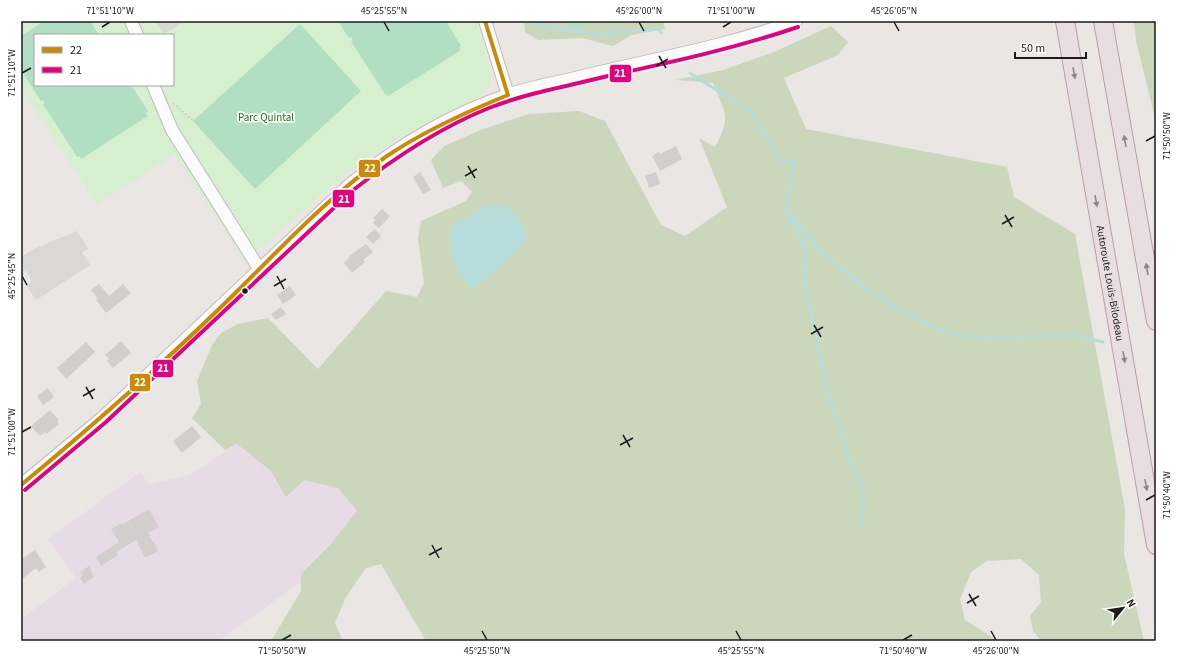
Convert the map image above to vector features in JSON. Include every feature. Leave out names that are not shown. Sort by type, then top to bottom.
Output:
[{"type":"highway","name":"Autoroute Louis-Bilodeau","points":[[1065,21],[1156,545]]},
{"type":"highway","points":[[1104,21],[1156,321]]},
{"type":"street","points":[[131,21],[137,34]]},
{"type":"street","points":[[485,21],[508,95]]},
{"type":"street","points":[[21,486],[102,418],[348,186],[387,156],[458,116],[508,95],[594,73],[706,48],[790,22]]},
{"type":"street","points":[[153,86],[172,130],[260,270]]},
{"type":"path","points":[[171,101],[193,121]]},
{"type":"path","points":[[21,266],[24,270],[21,280]]},
{"type":"shaded area","points":[[155,21],[185,21],[164,34]]},
{"type":"shaded area","points":[[77,231],[88,249],[82,252],[90,265],[36,300],[26,285],[32,281],[21,263],[21,257],[34,249]]},
{"type":"shaded area","points":[[292,407],[388,519],[219,641],[21,641],[21,619],[76,578],[48,539],[140,472],[149,484],[190,475]]},
{"type":"green space","name":"Parc Quintal","points":[[21,21],[478,21],[491,75],[490,82],[485,92],[479,97],[422,125],[368,158],[340,179],[245,261],[175,154],[97,204],[21,88]]},
{"type":"green space","points":[[44,21],[90,21],[98,34],[34,34],[34,86],[132,86],[148,111],[146,113],[148,116],[81,159],[79,156],[77,157],[43,104],[45,103],[43,100],[41,101],[21,70],[21,36]]},
{"type":"green space","points":[[338,21],[446,21],[461,46],[459,48],[461,50],[388,96],[385,94],[351,41],[353,40],[351,37],[349,38]]},
{"type":"green space","points":[[524,21],[558,21],[579,29],[586,25],[588,21],[663,21],[665,29],[632,35],[613,46],[582,38],[538,40],[525,32]]},
{"type":"green space","points":[[558,21],[588,21],[586,25],[579,29]]},
{"type":"green space","points":[[1134,21],[1156,21],[1156,122],[1136,41]]},
{"type":"green space","points":[[300,24],[361,91],[255,189],[193,121]]},
{"type":"green space","points":[[831,26],[848,42],[838,55],[784,78],[806,129],[1007,167],[1014,197],[1075,234],[1125,509],[1124,554],[1144,641],[1041,641],[1033,631],[1030,616],[1041,602],[1039,575],[1021,559],[987,561],[971,572],[960,599],[965,620],[998,641],[426,641],[381,564],[366,568],[346,597],[335,623],[343,641],[271,641],[301,591],[301,574],[331,544],[357,511],[338,488],[304,480],[286,497],[271,471],[237,444],[225,450],[192,418],[201,404],[197,381],[212,345],[221,333],[238,324],[268,318],[318,369],[386,291],[417,297],[424,283],[418,238],[421,221],[466,201],[472,192],[461,181],[443,188],[431,160],[444,146],[481,130],[529,114],[579,111],[605,121],[661,225],[685,236],[727,207],[699,138],[715,147],[724,128],[725,115],[713,83],[676,80],[723,70],[774,52]]},
{"type":"water","points":[[486,206],[502,206],[517,215],[523,226],[525,238],[524,243],[488,277],[471,288],[460,274],[456,266],[451,244],[452,226]]},
{"type":"building","points":[[676,146],[682,159],[660,171],[652,156],[659,152],[660,154]]},
{"type":"building","points":[[420,172],[431,190],[423,194],[413,177]]},
{"type":"building","points":[[656,172],[660,184],[649,188],[645,176]]},
{"type":"building","points":[[382,209],[390,216],[379,228],[373,223],[375,220],[373,218]]},
{"type":"building","points":[[375,229],[381,236],[373,244],[366,237]]},
{"type":"building","points":[[366,244],[373,252],[363,260],[365,262],[352,273],[344,263],[350,257],[349,256]]},
{"type":"building","points":[[99,284],[109,296],[123,284],[131,293],[106,313],[96,300],[98,299],[91,290]]},
{"type":"building","points":[[290,286],[296,295],[283,304],[277,295]]},
{"type":"building","points":[[281,307],[286,314],[276,320],[271,314]]},
{"type":"building","points":[[121,341],[131,353],[113,368],[107,361],[109,359],[105,355]]},
{"type":"building","points":[[86,342],[95,352],[66,379],[57,368]]},
{"type":"building","points":[[48,388],[54,397],[43,405],[37,396]]},
{"type":"building","points":[[50,410],[59,420],[57,422],[59,424],[47,434],[45,432],[40,436],[31,426]]},
{"type":"building","points":[[192,426],[201,437],[182,453],[173,441]]},
{"type":"building","points":[[149,509],[159,527],[148,533],[158,551],[145,558],[136,540],[116,552],[118,555],[101,566],[96,557],[119,542],[111,529]]},
{"type":"building","points":[[35,550],[46,567],[39,572],[36,568],[21,580],[21,559]]},
{"type":"building","points":[[89,566],[94,577],[84,584],[80,578],[83,575],[80,572]]},
{"type":"waterway","points":[[526,21],[541,26],[598,34],[659,29],[661,33]]},
{"type":"waterway","points":[[690,73],[752,113],[779,160],[794,161],[786,210],[806,251],[805,284],[826,385],[849,458],[863,492],[860,526]]},
{"type":"waterway","points":[[789,213],[818,248],[866,289],[919,321],[959,336],[1002,338],[1072,335],[1103,342]]},
{"type":"transit line","name":"22","points":[[485,21],[508,95]]},
{"type":"transit line","name":"21","points":[[25,490],[106,422],[352,191],[384,167],[435,134],[470,116],[518,98],[704,54],[751,42],[798,27]]},
{"type":"transit line","name":"22","points":[[21,485],[148,376],[321,209],[364,172],[401,147],[430,130],[508,95]]}]
